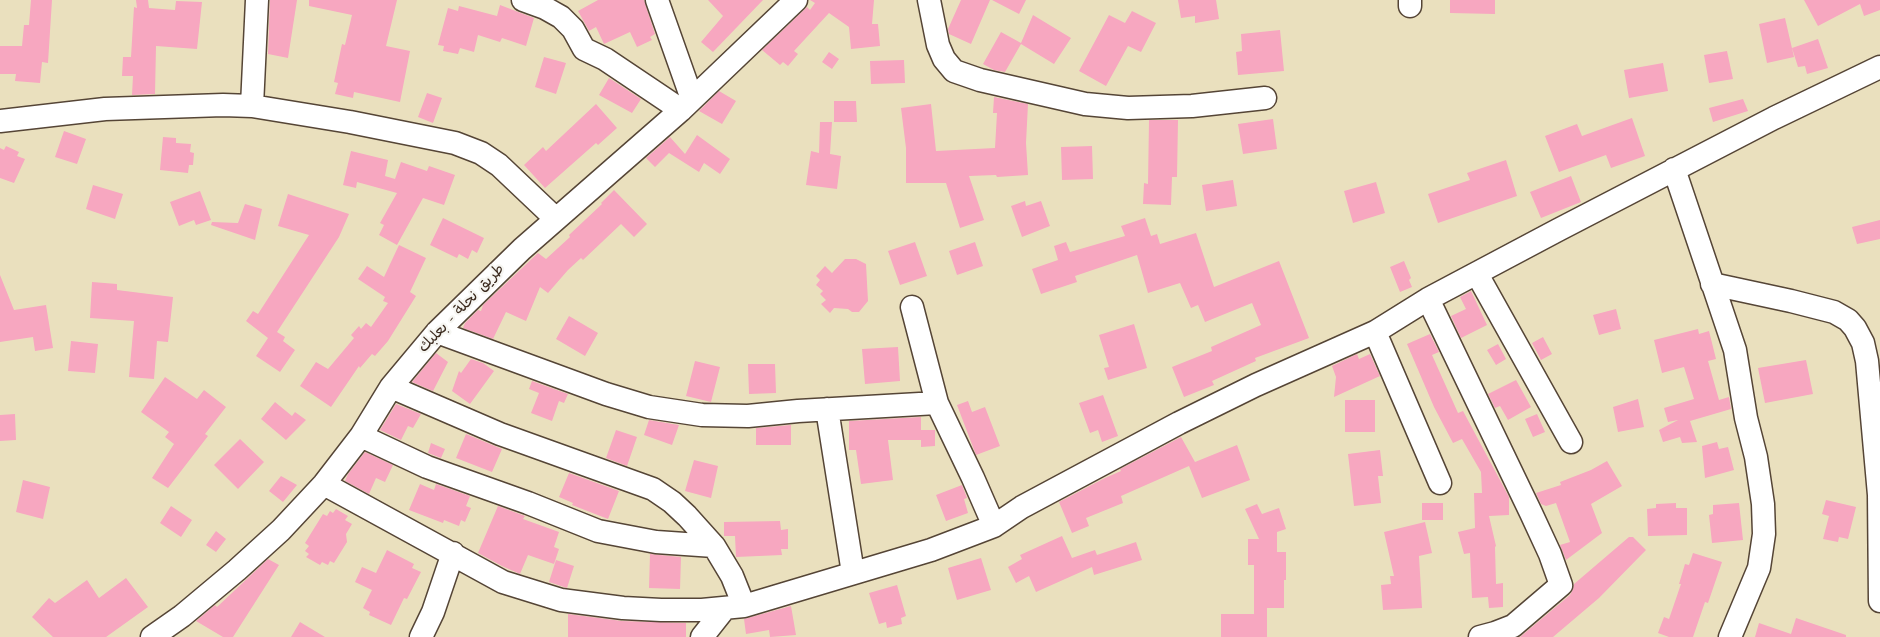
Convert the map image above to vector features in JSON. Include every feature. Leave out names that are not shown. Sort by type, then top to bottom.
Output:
[{"type":"street","points":[[252,106],[256,0]]},
{"type":"street","points":[[523,0],[545,8],[561,17],[573,28],[584,49],[687,104]]},
{"type":"street","points":[[657,0],[687,104]]},
{"type":"street","name":"طريق نحلة - بعلبك","points":[[152,637],[182,616],[237,570],[281,530],[324,484],[361,436],[391,387],[436,332],[522,249],[687,104],[796,0]]},
{"type":"street","points":[[930,0],[938,45],[944,59],[954,70],[980,80],[1085,104],[1128,108],[1192,106],[1265,98]]},
{"type":"street","points":[[324,484],[503,582],[561,600],[622,608],[661,610],[702,610],[735,607],[931,550],[994,526],[1022,507],[1187,419],[1256,384],[1376,332],[1428,299],[1674,169],[1880,67]]},
{"type":"street","points":[[0,121],[105,110],[252,106],[350,122],[455,143],[481,153],[499,165],[556,219]]},
{"type":"street","points":[[1674,169],[1735,350],[1746,418],[1756,456],[1763,504],[1764,534],[1759,568],[1730,637]]},
{"type":"street","points":[[1477,274],[1571,442]]},
{"type":"street","points":[[1712,284],[1792,300],[1834,312],[1848,320],[1863,343],[1867,361],[1879,495],[1880,600]]},
{"type":"street","points":[[1428,299],[1531,513],[1550,554],[1561,585],[1513,626],[1480,637]]},
{"type":"street","points":[[912,307],[937,403],[994,526]]},
{"type":"street","points":[[436,332],[606,394],[649,407],[702,415],[748,416],[827,409],[937,403]]},
{"type":"street","points":[[1376,332],[1440,483]]},
{"type":"street","points":[[391,387],[500,434],[653,489],[672,502],[687,516],[714,546],[732,576],[735,607]]},
{"type":"street","points":[[827,409],[853,573]]},
{"type":"street","points":[[361,436],[427,468],[528,503],[598,531],[656,542],[714,546]]},
{"type":"street","points":[[421,637],[433,612],[453,553]]},
{"type":"street","points":[[702,637],[735,607]]},
{"type":"building","points":[[31,0],[52,0],[48,63],[42,62],[40,83],[15,81],[16,74],[0,74],[0,46],[22,46],[24,25],[29,25]]},
{"type":"building","points":[[136,0],[148,0],[149,8],[175,10],[176,1],[202,2],[197,49],[156,46],[155,94],[132,95],[133,76],[122,76],[123,57],[131,57],[134,7],[137,8]]},
{"type":"building","points":[[270,0],[297,0],[288,58],[268,54]]},
{"type":"building","points":[[309,0],[397,0],[386,46],[410,51],[400,102],[354,92],[353,98],[335,94],[338,83],[334,82],[342,44],[345,45],[352,15],[309,6]]},
{"type":"building","points":[[598,0],[644,0],[655,34],[650,37],[652,40],[637,47],[630,32],[604,44],[596,27],[589,31],[578,11]]},
{"type":"building","points":[[708,0],[763,0],[713,52],[701,42],[723,16]]},
{"type":"building","points":[[810,0],[874,0],[872,24],[878,24],[880,46],[851,49],[849,27],[829,13],[794,51],[798,54],[788,66],[783,62],[780,65],[762,50],[807,7],[810,10],[815,3]]},
{"type":"building","points":[[961,0],[990,0],[971,44],[949,34],[948,29]]},
{"type":"building","points":[[992,0],[1026,0],[1019,14]]},
{"type":"building","points":[[1178,0],[1216,0],[1219,19],[1195,23],[1195,16],[1181,18]]},
{"type":"building","points":[[1450,0],[1495,0],[1495,14],[1450,13]]},
{"type":"building","points":[[1804,0],[1880,0],[1880,10],[1864,16],[1860,4],[1818,26]]},
{"type":"building","points":[[500,5],[534,18],[526,46],[502,38],[500,42],[478,35],[474,52],[460,48],[458,54],[443,51],[444,46],[438,45],[448,8],[458,11],[459,6],[497,16]]},
{"type":"building","points":[[1132,11],[1156,23],[1141,52],[1128,46],[1106,86],[1079,71],[1109,15],[1125,23]]},
{"type":"building","points":[[1033,15],[1071,38],[1054,64],[1021,44],[1005,72],[994,70],[983,64],[1001,32],[1021,43]]},
{"type":"building","points":[[1785,18],[1794,57],[1767,63],[1759,24]]},
{"type":"building","points":[[1280,30],[1284,71],[1238,75],[1236,52],[1242,51],[1241,34]]},
{"type":"building","points":[[1818,39],[1828,68],[1807,74],[1805,66],[1798,67],[1792,48]]},
{"type":"building","points":[[1727,51],[1733,79],[1709,83],[1704,55]]},
{"type":"building","points":[[829,52],[839,59],[832,69],[822,62]]},
{"type":"building","points":[[544,57],[566,63],[556,94],[535,87]]},
{"type":"building","points":[[904,60],[905,83],[871,84],[870,61]]},
{"type":"building","points":[[1663,63],[1668,91],[1629,98],[1624,70]]},
{"type":"building","points":[[609,78],[641,99],[632,113],[599,95]]},
{"type":"building","points":[[719,91],[736,101],[722,124],[699,111]]},
{"type":"building","points":[[427,93],[442,98],[433,123],[418,117]]},
{"type":"building","points":[[994,97],[1028,104],[1026,143],[1028,175],[969,176],[984,220],[960,228],[946,183],[906,183],[906,148],[901,108],[931,104],[936,151],[995,148],[997,113],[993,113]]},
{"type":"building","points":[[1743,99],[1748,111],[1713,122],[1709,108]]},
{"type":"building","points":[[834,101],[856,101],[857,122],[834,122]]},
{"type":"building","points":[[596,104],[617,128],[598,145],[596,143],[545,188],[524,165],[543,147],[546,151]]},
{"type":"building","points":[[1632,118],[1645,156],[1611,168],[1606,155],[1559,172],[1545,136],[1577,124],[1582,136]]},
{"type":"building","points":[[1273,119],[1277,149],[1243,154],[1238,124]]},
{"type":"building","points":[[1149,120],[1178,120],[1177,177],[1172,177],[1171,205],[1143,204],[1144,183],[1148,184]]},
{"type":"building","points":[[820,122],[832,122],[830,154],[841,156],[837,189],[806,185],[811,151],[819,153]]},
{"type":"building","points":[[64,131],[86,139],[77,164],[55,157]]},
{"type":"building","points":[[697,135],[730,159],[720,174],[704,163],[699,172],[669,153],[655,167],[646,158],[670,137],[685,154]]},
{"type":"building","points":[[163,137],[176,138],[176,143],[191,144],[190,152],[194,153],[193,165],[189,165],[188,173],[160,170]]},
{"type":"building","points":[[6,146],[19,152],[17,156],[25,159],[14,183],[0,178],[0,148],[4,150]]},
{"type":"building","points":[[1092,146],[1093,179],[1062,180],[1061,147]]},
{"type":"building","points":[[351,151],[388,160],[385,176],[395,179],[401,162],[427,171],[429,166],[455,175],[444,205],[423,198],[397,245],[379,235],[384,225],[380,223],[397,193],[357,182],[356,188],[343,185]]},
{"type":"building","points":[[1506,160],[1517,196],[1438,223],[1428,194],[1470,180],[1467,173]]},
{"type":"building","points":[[1571,176],[1581,202],[1541,218],[1530,192]]},
{"type":"building","points":[[1233,180],[1237,206],[1206,211],[1202,185]]},
{"type":"building","points":[[1376,182],[1385,213],[1353,223],[1344,191]]},
{"type":"building","points":[[93,185],[123,194],[115,219],[86,209]]},
{"type":"building","points":[[614,190],[647,224],[634,237],[621,224],[583,260],[581,258],[568,270],[548,293],[540,287],[526,321],[506,312],[493,339],[463,328],[465,323],[478,310],[481,311],[483,305],[538,253],[546,259],[570,237],[569,235]]},
{"type":"building","points":[[200,191],[211,220],[196,225],[194,220],[179,226],[170,202]]},
{"type":"building","points":[[288,194],[349,214],[339,237],[277,332],[285,337],[283,341],[295,350],[280,372],[256,356],[268,338],[246,321],[253,311],[258,314],[309,235],[278,226]]},
{"type":"building","points":[[1025,201],[1026,206],[1041,201],[1050,226],[1022,237],[1011,206]]},
{"type":"building","points":[[245,204],[262,209],[255,240],[211,225],[212,222],[238,223]]},
{"type":"building","points":[[443,218],[484,238],[477,253],[472,250],[468,259],[459,254],[457,258],[430,245]]},
{"type":"building","points":[[1145,218],[1151,236],[1157,234],[1160,244],[1196,233],[1214,287],[1279,261],[1309,338],[1255,358],[1256,361],[1212,381],[1214,385],[1184,397],[1172,367],[1212,351],[1211,347],[1261,325],[1252,303],[1205,322],[1198,305],[1191,308],[1180,283],[1148,293],[1137,255],[1075,276],[1077,282],[1041,294],[1032,269],[1058,260],[1054,246],[1066,242],[1070,252],[1125,236],[1121,226]]},
{"type":"building","points":[[1880,220],[1880,239],[1857,244],[1852,227]]},
{"type":"building","points":[[915,242],[927,276],[900,285],[888,251]]},
{"type":"building","points":[[975,242],[983,266],[957,275],[949,251]]},
{"type":"building","points":[[399,245],[426,258],[410,292],[416,296],[388,341],[375,356],[372,354],[360,368],[359,366],[331,407],[300,386],[316,362],[328,369],[354,338],[351,335],[359,326],[361,329],[366,323],[371,327],[388,303],[383,301],[385,297],[358,279],[367,266],[384,277]]},
{"type":"building","points":[[845,259],[856,259],[866,264],[868,301],[859,312],[834,308],[830,313],[821,304],[826,300],[820,294],[823,291],[816,285],[820,280],[816,276],[825,266],[832,273]]},
{"type":"building","points":[[1404,261],[1411,278],[1409,280],[1412,287],[1400,292],[1390,267]]},
{"type":"building","points":[[0,275],[14,310],[46,305],[53,348],[35,351],[33,337],[0,342]]},
{"type":"building","points":[[92,282],[117,284],[117,290],[173,297],[168,342],[157,341],[154,379],[129,377],[134,321],[90,318]]},
{"type":"building","points":[[1471,291],[1487,325],[1461,338],[1451,316],[1466,309],[1460,297]]},
{"type":"building","points":[[1616,309],[1621,329],[1599,335],[1593,315]]},
{"type":"building","points":[[569,316],[598,333],[585,356],[556,339]]},
{"type":"building","points":[[1134,324],[1147,368],[1108,380],[1104,368],[1109,367],[1099,335]]},
{"type":"building","points":[[1698,329],[1699,334],[1709,331],[1716,359],[1708,361],[1719,400],[1729,397],[1731,409],[1690,421],[1697,442],[1682,443],[1680,437],[1663,442],[1659,430],[1678,420],[1668,422],[1664,408],[1694,399],[1684,367],[1662,373],[1654,340]]},
{"type":"building","points":[[1430,334],[1439,352],[1432,355],[1458,413],[1463,411],[1509,497],[1509,515],[1489,516],[1496,546],[1496,584],[1503,583],[1503,607],[1489,608],[1488,597],[1472,598],[1470,553],[1464,554],[1458,532],[1475,528],[1474,493],[1482,493],[1481,472],[1462,439],[1453,443],[1434,407],[1407,344]]},
{"type":"building","points":[[1543,337],[1552,354],[1541,360],[1532,343]]},
{"type":"building","points":[[71,341],[98,344],[95,373],[68,371]]},
{"type":"building","points":[[1498,344],[1506,359],[1496,365],[1487,350]]},
{"type":"building","points":[[898,347],[900,381],[865,384],[862,349]]},
{"type":"building","points":[[436,353],[448,362],[433,391],[412,382]]},
{"type":"building","points":[[1357,354],[1359,359],[1370,354],[1380,376],[1334,397],[1336,377],[1332,366]]},
{"type":"building","points":[[471,359],[483,363],[494,371],[470,404],[452,391],[459,371],[461,373]]},
{"type":"building","points":[[1806,360],[1813,394],[1765,403],[1758,368]]},
{"type":"building","points":[[695,361],[720,367],[711,402],[686,396]]},
{"type":"building","points":[[748,364],[775,364],[776,393],[749,394]]},
{"type":"building","points":[[165,377],[197,399],[204,390],[226,407],[205,434],[208,436],[168,488],[152,478],[174,444],[165,437],[169,432],[141,412]]},
{"type":"building","points":[[1516,380],[1531,407],[1508,420],[1500,406],[1495,408],[1488,394]]},
{"type":"building","points":[[532,381],[568,394],[564,403],[559,401],[552,421],[531,413],[539,393],[529,389]]},
{"type":"building","points":[[1103,395],[1118,436],[1102,442],[1098,430],[1090,433],[1079,403]]},
{"type":"building","points":[[1638,399],[1644,427],[1618,432],[1613,407]]},
{"type":"building","points":[[1345,400],[1375,400],[1375,432],[1345,432]]},
{"type":"building","points":[[968,401],[972,412],[985,407],[1000,446],[976,455],[957,405]]},
{"type":"building","points":[[275,402],[292,416],[295,412],[306,420],[286,440],[261,419]]},
{"type":"building","points":[[396,404],[421,414],[413,428],[408,426],[401,440],[380,430]]},
{"type":"building","points":[[15,414],[16,440],[0,441],[0,415]]},
{"type":"building","points":[[1537,414],[1545,432],[1533,437],[1525,419]]},
{"type":"building","points":[[921,417],[921,440],[888,440],[893,480],[861,484],[856,450],[849,450],[849,421]]},
{"type":"building","points":[[649,420],[679,425],[672,445],[644,435]]},
{"type":"building","points":[[791,425],[791,445],[756,445],[756,428]]},
{"type":"building","points":[[616,430],[637,437],[627,466],[606,458]]},
{"type":"building","points":[[921,430],[935,430],[935,446],[921,447]]},
{"type":"building","points":[[466,434],[502,449],[492,472],[456,458]]},
{"type":"building","points":[[1181,437],[1195,462],[1237,445],[1250,480],[1202,498],[1189,466],[1121,496],[1123,503],[1086,518],[1089,526],[1072,533],[1059,502],[1121,471],[1120,469]]},
{"type":"building","points":[[240,439],[264,462],[238,489],[214,465]]},
{"type":"building","points":[[1717,442],[1719,449],[1728,447],[1734,470],[1705,478],[1702,446]]},
{"type":"building","points":[[431,443],[445,449],[441,458],[428,453]]},
{"type":"building","points":[[1380,450],[1383,476],[1378,476],[1381,503],[1354,506],[1348,454]]},
{"type":"building","points":[[365,452],[393,465],[385,482],[376,478],[369,494],[345,481],[348,474]]},
{"type":"building","points":[[694,460],[718,466],[711,498],[685,491]]},
{"type":"building","points":[[1607,461],[1622,486],[1591,504],[1602,533],[1566,560],[1560,545],[1570,542],[1556,503],[1546,506],[1541,504],[1536,493],[1561,485],[1560,482],[1591,470]]},
{"type":"building","points":[[569,473],[619,491],[608,519],[572,505],[573,503],[559,497]]},
{"type":"building","points":[[281,476],[297,485],[283,502],[269,491]]},
{"type":"building","points":[[23,480],[50,487],[43,519],[16,512]]},
{"type":"building","points":[[420,484],[434,490],[436,484],[470,496],[466,506],[471,508],[465,522],[461,520],[459,526],[444,520],[443,523],[409,510]]},
{"type":"building","points":[[962,485],[967,498],[964,499],[968,513],[946,521],[936,495]]},
{"type":"building","points":[[1826,500],[1856,507],[1848,539],[1839,537],[1838,542],[1823,539],[1829,516],[1822,514]]},
{"type":"building","points":[[1422,503],[1443,503],[1443,520],[1422,520]]},
{"type":"building","points":[[1676,503],[1676,508],[1687,508],[1687,535],[1648,536],[1647,509],[1656,508],[1656,504]]},
{"type":"building","points":[[1739,503],[1743,540],[1712,543],[1709,515],[1713,514],[1713,505]]},
{"type":"building","points":[[1257,504],[1262,514],[1279,508],[1286,529],[1277,532],[1277,552],[1286,552],[1284,608],[1267,608],[1267,637],[1221,637],[1221,614],[1254,614],[1254,565],[1248,565],[1248,539],[1259,539],[1245,509]]},
{"type":"building","points":[[171,506],[192,520],[181,537],[160,523]]},
{"type":"building","points":[[498,506],[525,516],[523,519],[559,532],[554,547],[559,549],[554,564],[528,555],[520,574],[478,553]]},
{"type":"building","points":[[336,509],[348,516],[345,520],[352,524],[346,534],[347,542],[334,563],[330,561],[328,565],[322,562],[320,565],[306,557],[309,554],[305,551],[309,546],[305,543],[323,514],[327,516],[330,511],[333,513]]},
{"type":"building","points":[[780,521],[781,530],[788,529],[788,549],[781,549],[782,555],[736,557],[735,536],[724,536],[724,522]]},
{"type":"building","points":[[1425,522],[1432,553],[1419,556],[1422,608],[1383,610],[1381,585],[1391,584],[1390,576],[1394,576],[1384,532]]},
{"type":"building","points":[[216,531],[226,539],[216,552],[206,545]]},
{"type":"building","points":[[1062,536],[1072,558],[1095,550],[1097,555],[1136,542],[1142,560],[1094,575],[1092,567],[1036,592],[1029,576],[1016,583],[1008,567],[1022,559],[1020,555]]},
{"type":"building","points":[[1629,537],[1633,537],[1646,550],[1599,598],[1553,637],[1520,637],[1570,595],[1574,584]]},
{"type":"building","points":[[387,550],[414,564],[412,568],[421,572],[407,599],[404,598],[391,625],[369,615],[370,612],[363,608],[372,590],[355,582],[362,567],[376,573]]},
{"type":"building","points":[[1693,553],[1722,562],[1708,603],[1705,602],[1693,637],[1669,637],[1658,633],[1664,617],[1669,619],[1681,584],[1679,584],[1685,564],[1689,565]]},
{"type":"building","points":[[650,554],[681,557],[680,589],[649,588]]},
{"type":"building","points":[[981,558],[991,590],[957,600],[948,568]]},
{"type":"building","points":[[268,559],[279,565],[233,637],[223,637],[196,621],[215,605],[217,607]]},
{"type":"building","points":[[556,560],[574,566],[567,588],[549,582]]},
{"type":"building","points":[[126,578],[148,607],[106,637],[53,637],[32,617],[49,598],[55,603],[87,580],[99,598]]},
{"type":"building","points":[[897,585],[906,616],[901,618],[902,624],[887,628],[886,622],[879,624],[869,593]]},
{"type":"building","points":[[791,606],[796,635],[770,637],[769,630],[746,634],[744,619]]},
{"type":"building","points":[[568,614],[622,621],[686,623],[686,637],[568,637]]},
{"type":"building","points":[[1796,618],[1846,635],[1846,637],[1755,637],[1759,623],[1791,634]]},
{"type":"building","points":[[300,622],[325,637],[291,637]]}]
